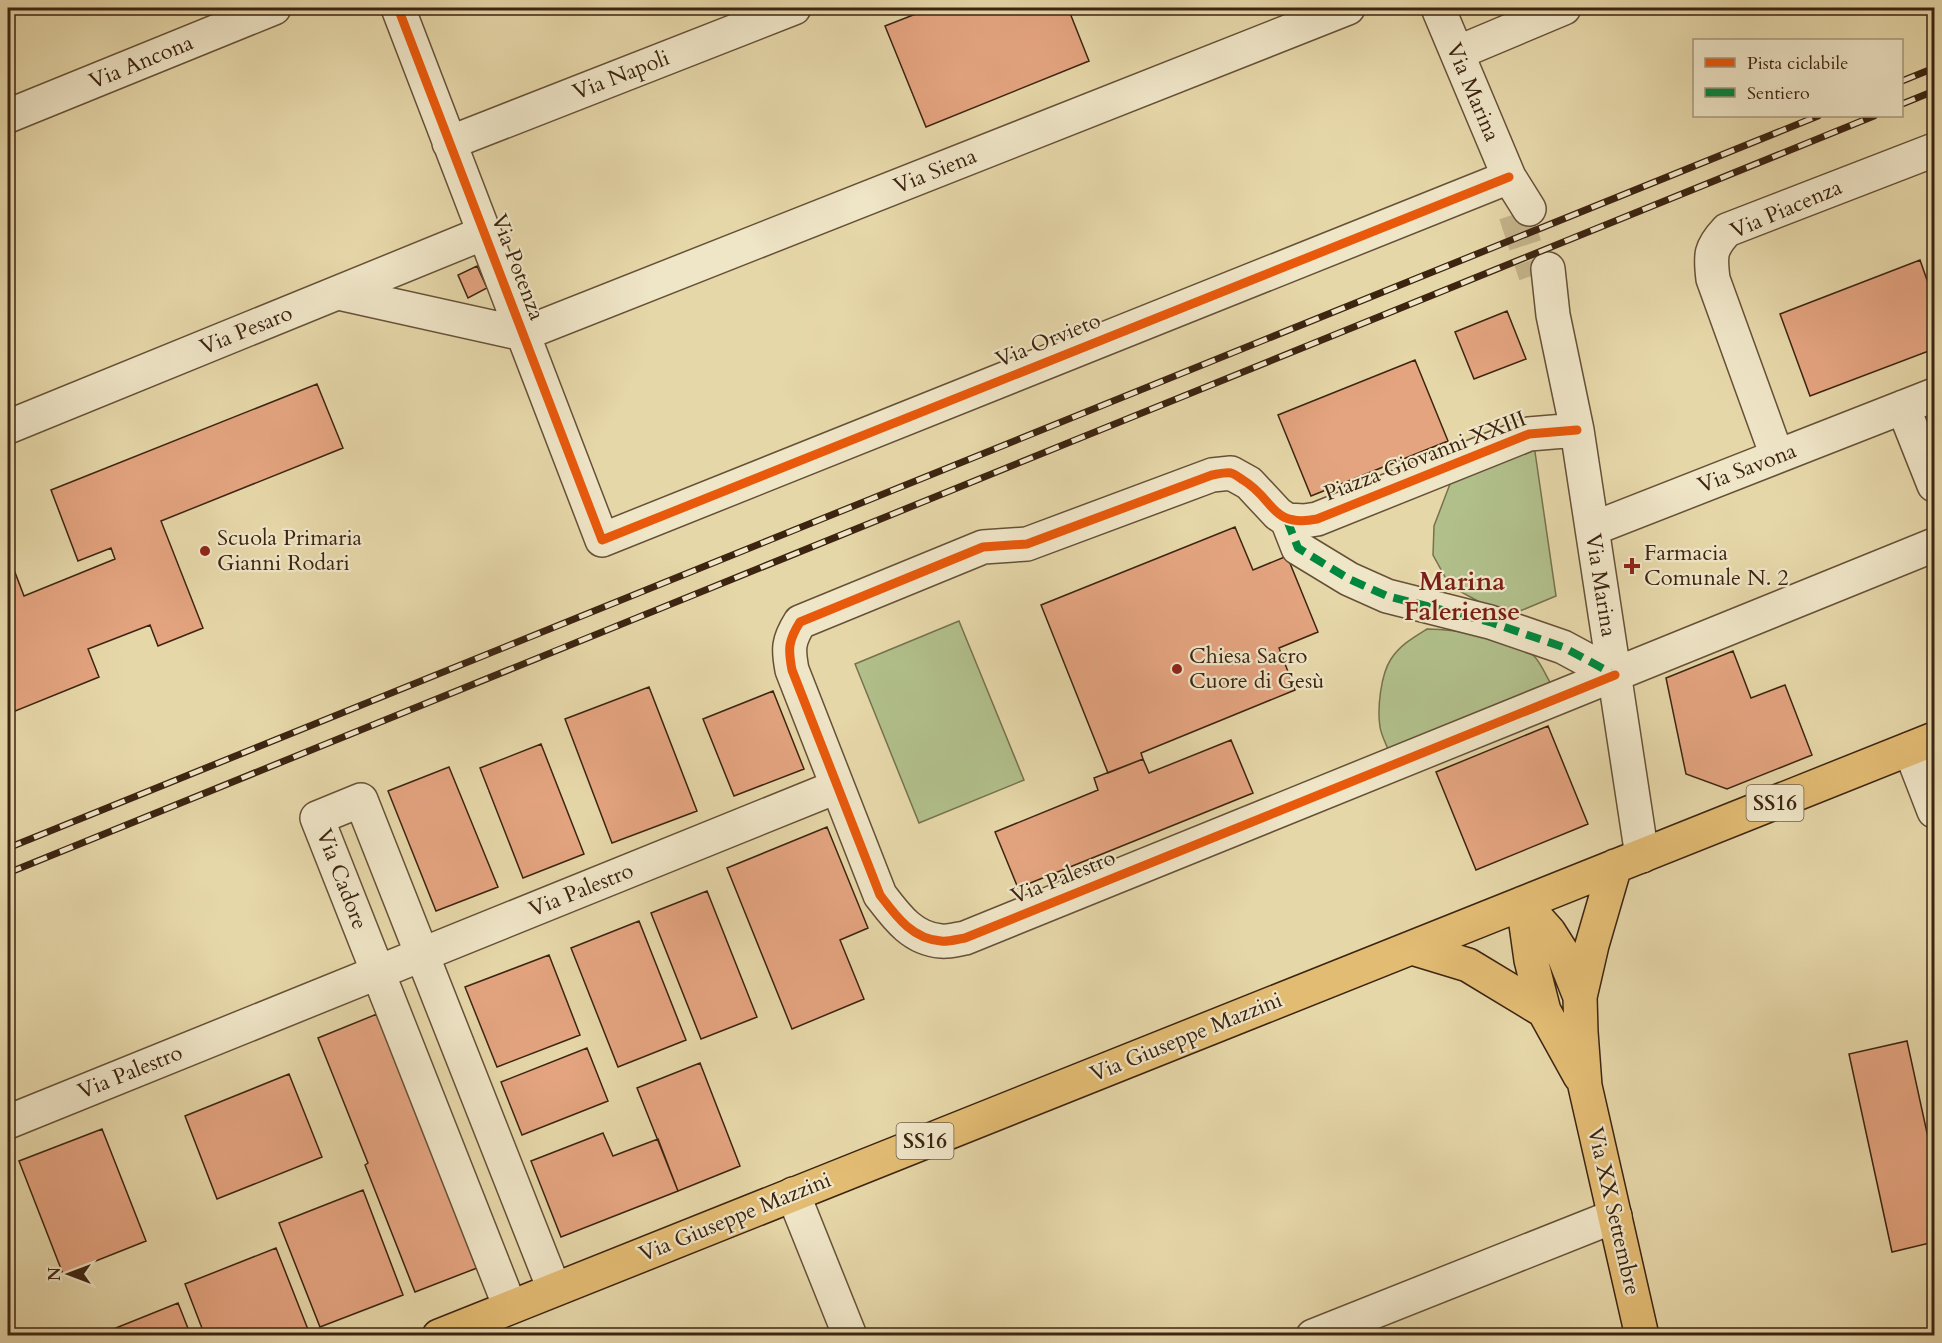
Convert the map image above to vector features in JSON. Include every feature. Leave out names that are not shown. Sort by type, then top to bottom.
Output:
[{"type":"main road","name":"Via Giuseppe Mazzini","points":[[438,1335],[1922,744]]},
{"type":"main road","name":"Via XX Settembre","points":[[1629,861],[1592,945],[1580,997],[1585,1086],[1642,1335]]},
{"type":"main road","name":"Via XX Settembre","points":[[1523,903],[1554,939],[1563,954],[1580,997]]},
{"type":"main road","name":"Via XX Settembre","points":[[1523,903],[1531,960],[1544,1011],[1585,1086]]},
{"type":"main road","points":[[1412,948],[1468,965],[1544,1011]]},
{"type":"street","name":"Via Ancona","points":[[8,116],[274,8]]},
{"type":"street","name":"Via Potenza","points":[[398,8],[602,540]]},
{"type":"street","name":"Via Napoli","points":[[449,143],[794,8]]},
{"type":"street","name":"Via Siena","points":[[523,334],[1348,8]]},
{"type":"street","name":"Via Marina","points":[[1438,8],[1522,212]]},
{"type":"street","points":[[1457,53],[1564,8]]},
{"type":"street","name":"Via Piacenza","points":[[1777,456],[1713,279],[1710,259],[1714,243],[1727,230],[1935,150]]},
{"type":"street","name":"Via Orvieto","points":[[602,540],[1509,177]]},
{"type":"street","name":"Via Pesaro","points":[[8,427],[484,233]]},
{"type":"street","name":"Via Marina","points":[[1542,272],[1577,429],[1615,675],[1629,861]]},
{"type":"street","points":[[338,292],[523,334]]},
{"type":"street","name":"Via Savona","points":[[1592,529],[1935,395]]},
{"type":"street","points":[[1903,407],[1935,485]]},
{"type":"street","name":"Piazza Giovanni XXIII","points":[[1287,520],[1304,522],[1317,519],[1529,434],[1577,429]]},
{"type":"street","points":[[836,787],[792,670],[788,651],[792,636],[800,622],[983,547],[1027,544],[1212,475],[1231,473],[1249,483],[1278,514],[1287,520],[1298,548],[1349,579],[1387,596],[1490,622],[1553,643],[1615,675],[1935,545]]},
{"type":"street","name":"Via Palestro","points":[[8,1122],[836,787],[880,895],[902,923],[923,937],[941,941],[965,938],[1615,675]]},
{"type":"street","points":[[1922,744],[1935,811]]},
{"type":"street","name":"Via Cadore","points":[[510,1307],[317,818],[328,813],[361,800],[554,1289]]},
{"type":"street","points":[[793,1194],[850,1335]]},
{"type":"street","points":[[1313,1335],[1615,1216]]},
{"type":"green space","points":[[1534,445],[1556,596],[1520,611],[1487,606],[1450,586],[1433,555],[1434,526],[1453,476]]},
{"type":"green space","points":[[959,621],[1024,780],[919,823],[855,664]]},
{"type":"green space","points":[[1427,629],[1467,633],[1513,644],[1534,656],[1551,684],[1388,749],[1381,732],[1379,719],[1385,673],[1391,659],[1399,650]]},
{"type":"building","points":[[931,8],[1068,8],[1089,61],[926,127],[885,26]]},
{"type":"building","points":[[1920,260],[1934,300],[1934,349],[1810,396],[1780,314]]},
{"type":"building","points":[[477,266],[487,288],[468,298],[458,275]]},
{"type":"building","points":[[1507,311],[1526,359],[1474,379],[1455,332]]},
{"type":"building","points":[[1415,360],[1448,441],[1311,496],[1278,415]]},
{"type":"building","points":[[317,384],[343,448],[161,521],[203,628],[158,646],[150,625],[88,649],[99,677],[8,714],[8,554],[24,596],[115,559],[111,548],[78,561],[51,490]]},
{"type":"building","name":"Chiesa Sacro Cuore di Gesù","points":[[1235,527],[1253,570],[1287,556],[1318,632],[1279,648],[1295,690],[1141,753],[1143,759],[1108,773],[1041,605]]},
{"type":"building","points":[[1733,651],[1751,698],[1785,685],[1812,755],[1727,789],[1686,774],[1666,678]]},
{"type":"building","points":[[649,687],[697,811],[612,843],[565,719]]},
{"type":"building","points":[[773,691],[804,769],[734,796],[703,719]]},
{"type":"building","points":[[1548,726],[1588,824],[1476,870],[1436,772]]},
{"type":"building","points":[[1231,740],[1253,793],[1018,888],[995,832],[1098,790],[1094,778],[1143,759],[1149,773]]},
{"type":"building","points":[[541,744],[584,854],[523,878],[480,768]]},
{"type":"building","points":[[449,767],[498,887],[436,911],[388,791]]},
{"type":"building","points":[[827,827],[868,928],[840,940],[864,999],[792,1029],[727,868]]},
{"type":"building","points":[[707,891],[757,1017],[701,1039],[651,913]]},
{"type":"building","points":[[639,921],[686,1040],[618,1067],[571,948]]},
{"type":"building","points":[[549,955],[580,1035],[497,1067],[465,987]]},
{"type":"building","points":[[377,1014],[477,1268],[415,1292],[365,1165],[368,1163],[318,1038]]},
{"type":"building","points":[[1907,1041],[1934,1165],[1934,1242],[1892,1252],[1849,1054]]},
{"type":"building","points":[[587,1048],[608,1101],[522,1135],[501,1082]]},
{"type":"building","points":[[700,1063],[740,1166],[678,1191],[637,1088]]},
{"type":"building","points":[[289,1074],[322,1157],[217,1199],[185,1116]]},
{"type":"building","points":[[102,1129],[146,1241],[63,1274],[19,1161]]},
{"type":"building","points":[[603,1133],[613,1156],[658,1139],[678,1191],[561,1237],[531,1161]]},
{"type":"building","points":[[363,1190],[403,1295],[320,1327],[279,1223]]},
{"type":"building","points":[[276,1248],[309,1332],[300,1336],[205,1336],[185,1284]]},
{"type":"building","points":[[178,1303],[191,1336],[96,1336]]},
{"type":"tunnel","points":[[1515,214],[1535,275]]},
{"type":"railway","points":[[1903,81],[1934,68]]},
{"type":"railway","points":[[1903,104],[1934,91]]},
{"type":"railway","points":[[8,848],[1816,117]]},
{"type":"railway","points":[[8,873],[1872,117]]},
{"type":"marked path","points":[[1287,520],[1298,548],[1349,579],[1387,596],[1490,622],[1563,647],[1615,675]]},
{"type":"cycle path","points":[[398,8],[602,540],[1509,177]]},
{"type":"cycle path","points":[[1577,430],[1529,434],[1317,519],[1302,521],[1281,516],[1261,495],[1236,475],[1229,473],[1212,475],[1027,544],[983,547],[800,622],[791,640],[792,670],[880,895],[913,931],[921,936],[944,941],[965,938],[1615,675]]},
{"type":"place","name":"Scuola Primaria Gianni Rodari","points":[[205,551]]},
{"type":"place","name":"Farmacia Comunale N. 2","points":[[1632,566]]},
{"type":"place","name":"Chiesa Sacro Cuore di Gesù","points":[[1177,669]]},
{"type":"district","name":"Marina Faleriense","points":[[1462,596]]}]
